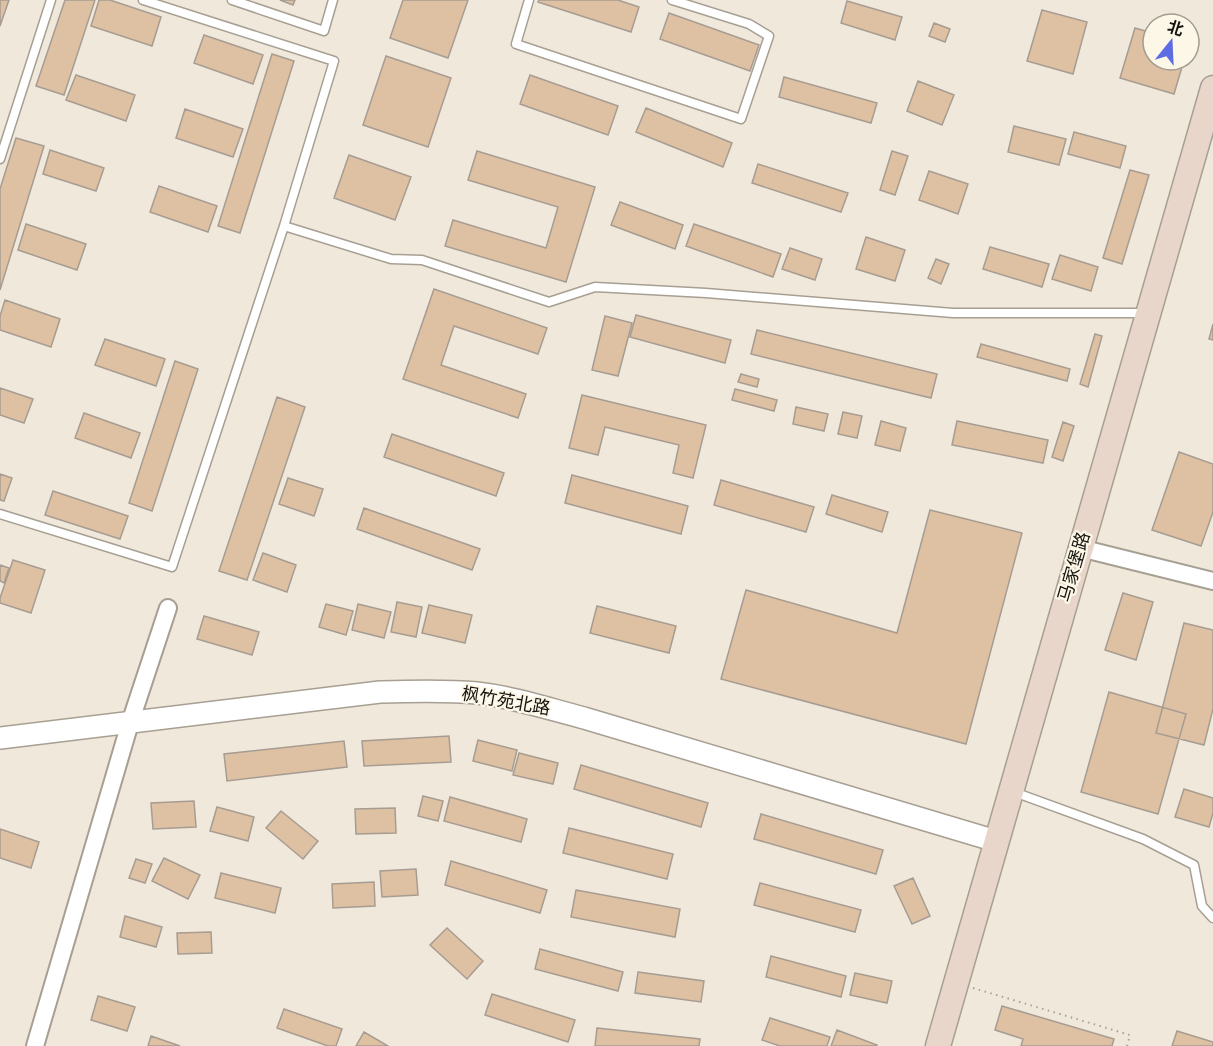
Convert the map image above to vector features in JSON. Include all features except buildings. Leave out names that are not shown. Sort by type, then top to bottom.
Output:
[{"type":"main road","name":"马家堡路","points":[[938,1046],[1213,88]]},
{"type":"street","points":[[1080,548],[1213,581]]},
{"type":"street","points":[[34,1046],[130,723],[168,608]]},
{"type":"street","name":"枫竹苑北路","points":[[0,738],[380,692],[430,690],[479,694],[533,704],[585,718],[996,841]]},
{"type":"lane","points":[[0,159],[51,0]]},
{"type":"lane","points":[[0,514],[172,567],[284,226],[334,61],[143,0]]},
{"type":"lane","points":[[232,0],[324,31],[333,0]]},
{"type":"lane","points":[[529,0],[516,44],[741,119],[769,36],[749,24],[672,0]]},
{"type":"lane","points":[[284,226],[391,259],[422,260],[549,302],[595,287],[705,293],[953,313],[1148,313]]},
{"type":"lane","points":[[1011,790],[1143,839],[1194,866],[1202,906],[1213,918]]},
{"type":"path","points":[[956,983],[1130,1035],[1127,1046]]}]
